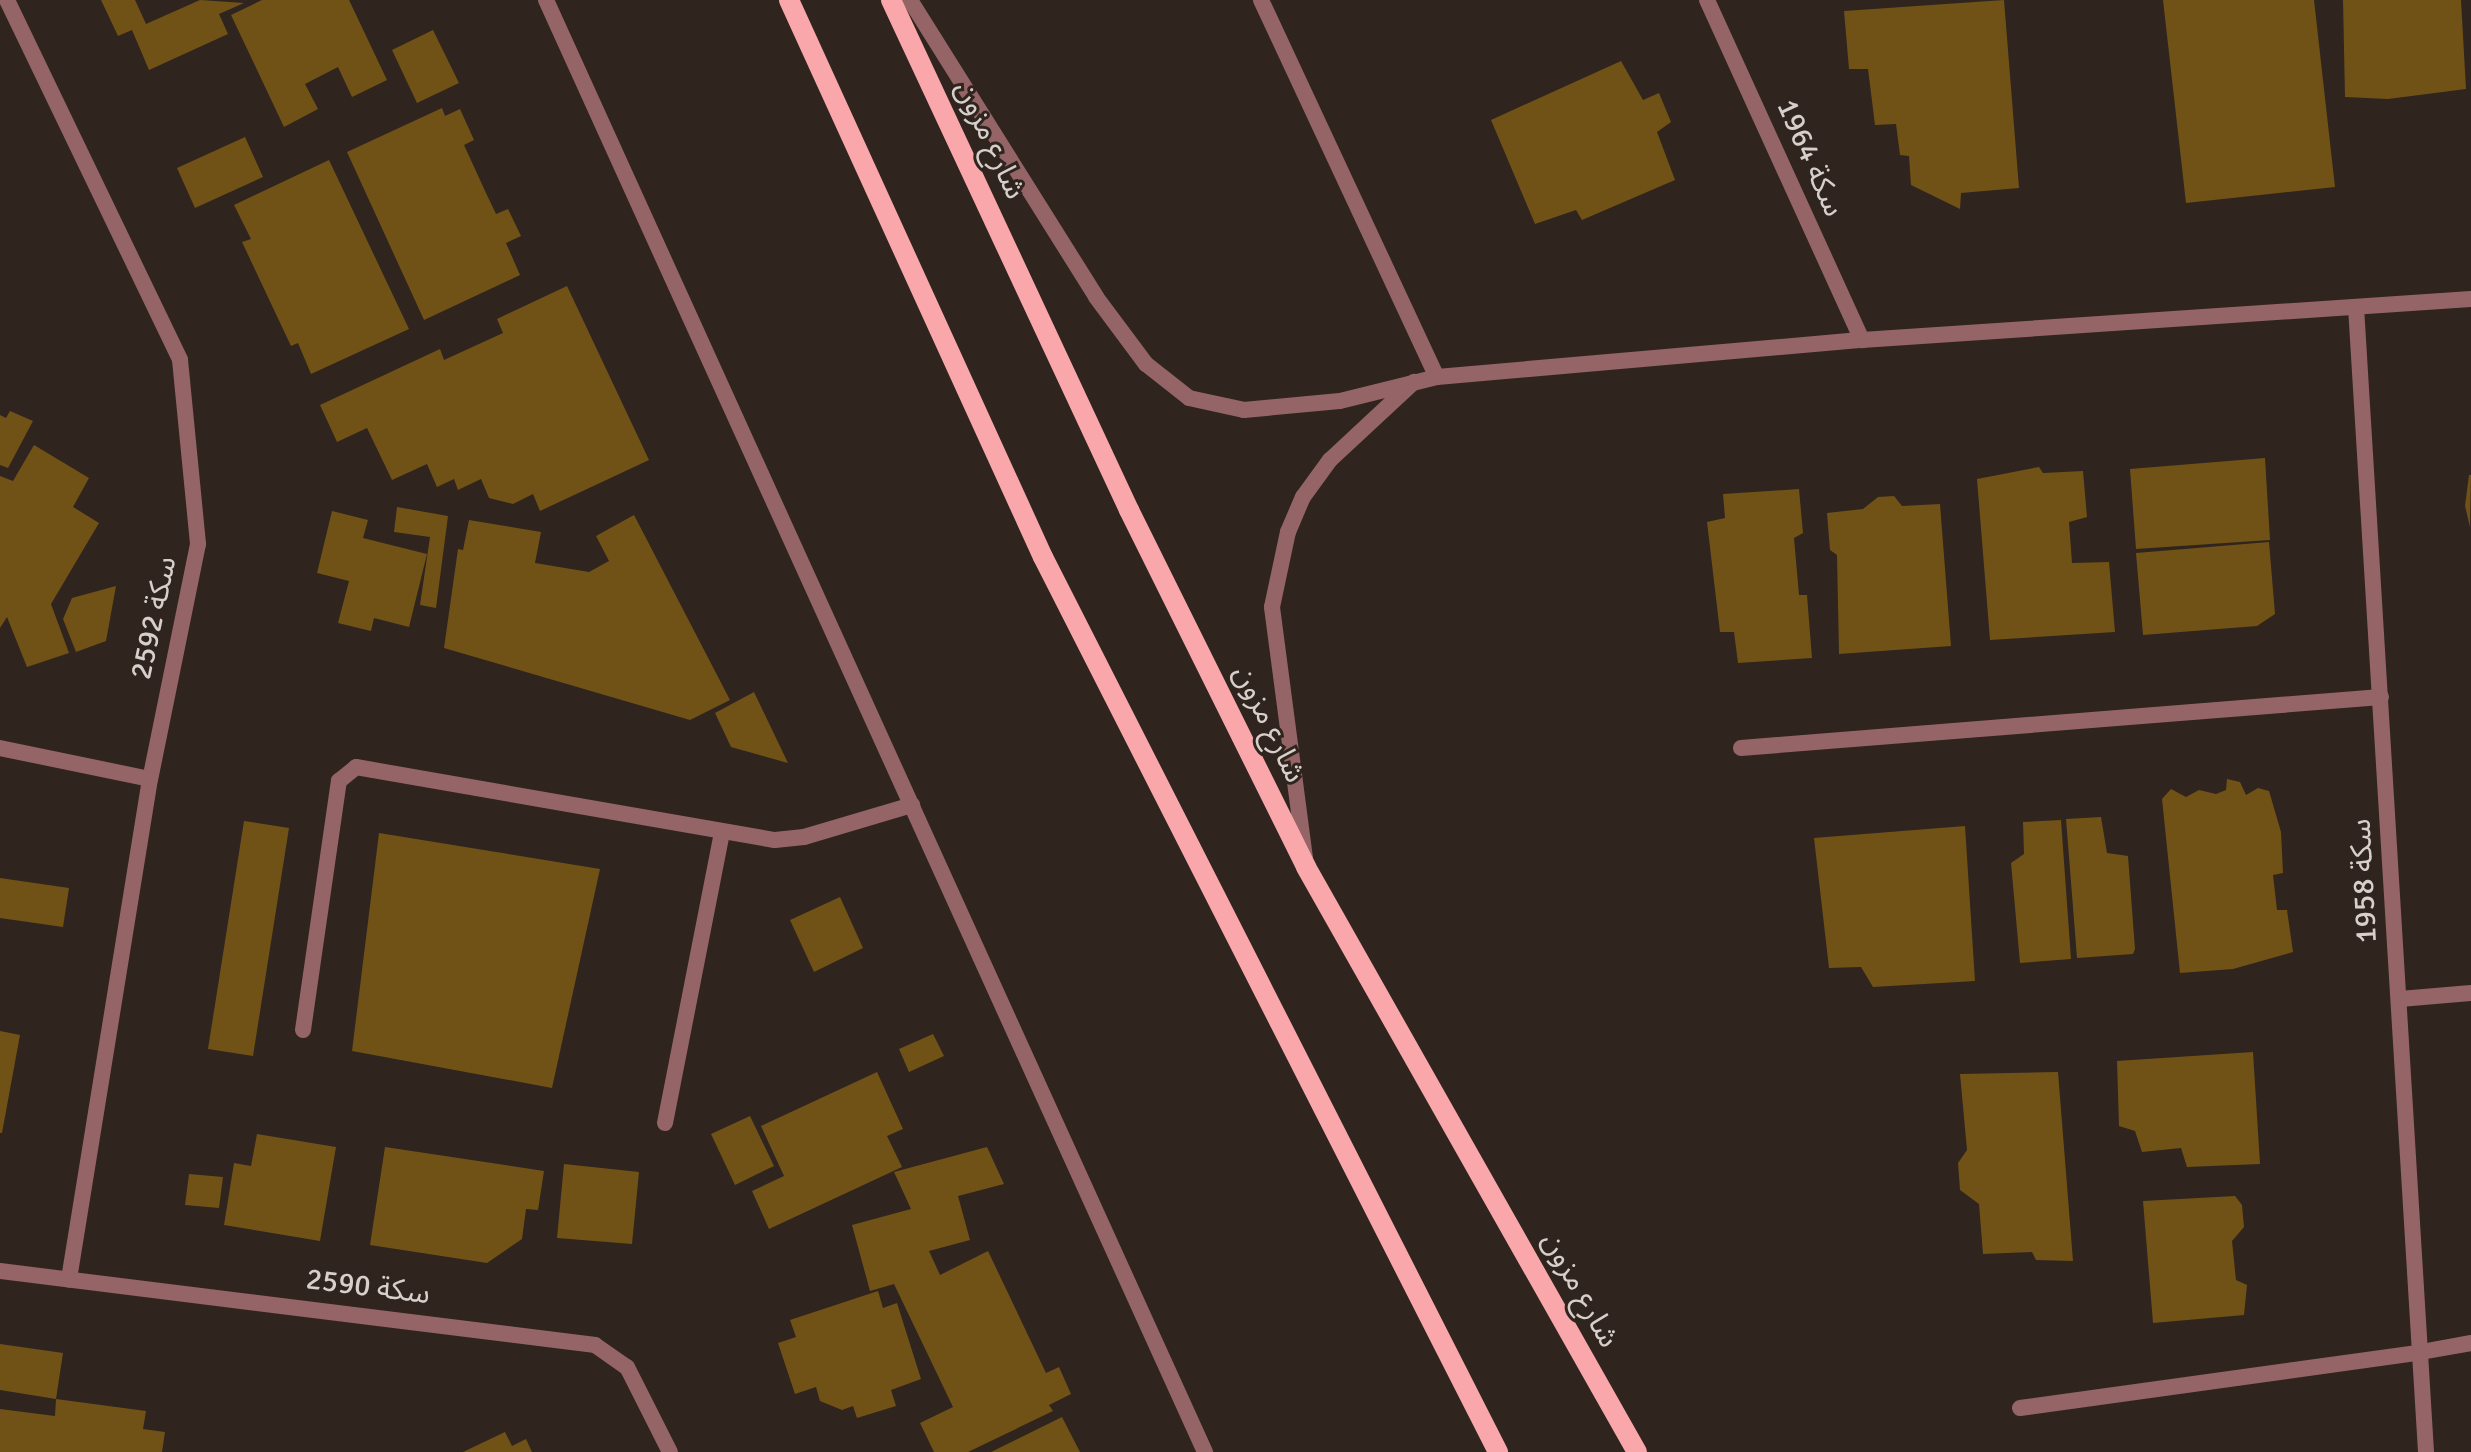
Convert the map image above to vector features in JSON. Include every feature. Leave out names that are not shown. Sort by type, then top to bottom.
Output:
[{"type":"main road","points":[[789,0],[1043,557],[1498,1452]]},
{"type":"main road","name":"شارع مزون","points":[[891,0],[1129,510],[1306,867],[1637,1452]]},
{"type":"street","name":"سكة 2592","points":[[7,0],[180,360],[198,544],[150,779],[69,1279]]},
{"type":"street","points":[[546,0],[1205,1452]]},
{"type":"street","points":[[910,0],[1096,297],[1146,364],[1189,398],[1244,410],[1340,401],[1437,377],[1862,340],[2471,299]]},
{"type":"street","points":[[1261,0],[1437,377]]},
{"type":"street","name":"سكة 1964","points":[[1707,0],[1862,340]]},
{"type":"street","name":"سكة 1958","points":[[2356,307],[2426,1452]]},
{"type":"street","points":[[1306,867],[1272,607],[1288,532],[1303,497],[1330,460],[1415,381]]},
{"type":"street","points":[[1741,748],[2381,697]]},
{"type":"street","points":[[0,748],[150,779]]},
{"type":"street","points":[[303,1030],[339,781],[356,767],[775,840],[804,837],[912,805]]},
{"type":"street","points":[[665,1123],[722,832]]},
{"type":"street","points":[[2400,999],[2471,993]]},
{"type":"street","name":"سكة 2590","points":[[0,1271],[595,1345],[627,1367],[670,1452]]},
{"type":"street","points":[[2020,1408],[2471,1343]]},
{"type":"building","points":[[101,0],[135,0],[146,24],[200,0],[244,3],[219,14],[228,34],[149,70],[132,30],[118,36]]},
{"type":"building","points":[[262,0],[349,0],[387,80],[352,97],[338,67],[305,84],[318,109],[284,127],[231,15]]},
{"type":"building","points":[[2004,0],[2019,188],[1961,193],[1960,209],[1911,185],[1909,156],[1900,155],[1896,124],[1875,125],[1868,69],[1849,69],[1844,11]]},
{"type":"building","points":[[2163,0],[2314,0],[2335,187],[2186,203]]},
{"type":"building","points":[[2343,0],[2461,0],[2466,89],[2388,99],[2345,97]]},
{"type":"building","points":[[433,30],[459,83],[417,103],[392,50]]},
{"type":"building","points":[[1621,61],[1643,100],[1659,93],[1671,122],[1657,132],[1675,180],[1582,220],[1576,210],[1535,224],[1491,120]]},
{"type":"building","points":[[442,108],[445,116],[460,109],[474,140],[464,145],[496,214],[508,209],[521,236],[506,243],[520,275],[424,320],[347,152]]},
{"type":"building","points":[[245,137],[263,177],[195,208],[177,168]]},
{"type":"building","points":[[329,160],[409,329],[311,374],[298,343],[291,346],[242,242],[251,239],[234,205]]},
{"type":"building","points":[[567,286],[649,460],[540,511],[533,494],[513,504],[489,498],[481,479],[458,490],[454,479],[437,487],[427,464],[392,480],[367,428],[337,442],[320,405],[440,349],[444,360],[503,333],[497,319]]},
{"type":"building","points":[[10,411],[33,421],[8,468],[0,465],[0,415],[6,418]]},
{"type":"building","points":[[34,445],[89,478],[73,507],[99,523],[51,604],[69,653],[27,667],[7,617],[0,628],[0,476],[13,481]]},
{"type":"building","points":[[2265,458],[2270,540],[2136,549],[2130,469]]},
{"type":"building","points":[[2039,467],[2043,473],[2083,471],[2087,517],[2069,522],[2072,563],[2109,562],[2115,632],[1990,640],[1977,479]]},
{"type":"building","points":[[2471,475],[2470,527],[2465,506]]},
{"type":"building","points":[[1799,489],[1803,533],[1794,538],[1799,595],[1807,595],[1812,658],[1738,663],[1734,632],[1720,632],[1707,522],[1725,518],[1723,494]]},
{"type":"building","points":[[1894,496],[1902,506],[1940,504],[1951,646],[1839,654],[1837,555],[1830,550],[1827,513],[1863,509],[1878,497]]},
{"type":"building","points":[[397,507],[448,516],[436,608],[420,605],[430,537],[394,532]]},
{"type":"building","points":[[332,511],[368,520],[363,538],[427,554],[409,627],[374,618],[371,631],[338,623],[349,581],[317,573]]},
{"type":"building","points":[[634,515],[730,700],[690,720],[444,648],[458,549],[463,550],[469,520],[541,532],[535,563],[589,572],[609,561],[596,536]]},
{"type":"building","points":[[2269,542],[2275,614],[2257,626],[2143,635],[2136,553]]},
{"type":"building","points":[[116,586],[106,641],[76,652],[63,619],[72,598]]},
{"type":"building","points":[[754,692],[788,763],[731,747],[715,713]]},
{"type":"building","points":[[2227,779],[2240,782],[2246,795],[2258,788],[2269,791],[2281,832],[2283,873],[2273,875],[2277,910],[2287,910],[2293,952],[2233,969],[2180,973],[2162,799],[2171,789],[2186,797],[2199,790],[2216,794],[2226,790]]},
{"type":"building","points":[[2101,817],[2107,853],[2128,856],[2135,949],[2133,954],[2077,958],[2066,819]]},
{"type":"building","points":[[2061,820],[2071,959],[2020,963],[2011,863],[2024,854],[2023,822]]},
{"type":"building","points":[[244,821],[289,828],[253,1056],[208,1049]]},
{"type":"building","points":[[1965,826],[1975,981],[1873,987],[1861,967],[1829,968],[1814,838]]},
{"type":"building","points":[[379,833],[600,869],[552,1088],[352,1051]]},
{"type":"building","points":[[0,878],[69,888],[63,927],[0,918]]},
{"type":"building","points":[[840,897],[863,948],[814,972],[790,920]]},
{"type":"building","points":[[0,1031],[20,1035],[2,1133],[0,1133]]},
{"type":"building","points":[[933,1034],[944,1056],[909,1072],[899,1049]]},
{"type":"building","points":[[2253,1052],[2260,1164],[2187,1167],[2181,1148],[2142,1152],[2135,1131],[2119,1126],[2117,1061]]},
{"type":"building","points":[[877,1072],[903,1129],[887,1136],[902,1167],[769,1229],[752,1191],[784,1176],[761,1126]]},
{"type":"building","points":[[2058,1072],[2073,1261],[2036,1260],[2032,1252],[1983,1254],[1979,1204],[1960,1190],[1958,1163],[1967,1150],[1960,1074]]},
{"type":"building","points":[[750,1116],[774,1166],[735,1185],[711,1134]]},
{"type":"building","points":[[257,1134],[336,1147],[320,1241],[224,1225],[234,1163],[251,1166]]},
{"type":"building","points":[[385,1147],[544,1171],[538,1210],[526,1209],[522,1239],[487,1263],[370,1245]]},
{"type":"building","points":[[987,1147],[1004,1184],[958,1196],[970,1240],[929,1251],[940,1275],[988,1251],[1046,1373],[1059,1367],[1071,1394],[1049,1405],[1053,1411],[968,1452],[934,1452],[920,1423],[953,1407],[894,1284],[870,1291],[852,1225],[911,1209],[894,1172]]},
{"type":"building","points":[[564,1164],[639,1172],[632,1244],[557,1238]]},
{"type":"building","points":[[189,1174],[223,1177],[219,1208],[185,1205]]},
{"type":"building","points":[[2235,1196],[2242,1205],[2244,1227],[2232,1241],[2236,1280],[2247,1285],[2244,1315],[2153,1323],[2143,1201]]},
{"type":"building","points":[[878,1291],[883,1308],[897,1303],[921,1379],[891,1390],[896,1406],[857,1418],[853,1406],[842,1410],[820,1401],[816,1387],[795,1394],[778,1343],[796,1337],[790,1320]]},
{"type":"building","points":[[0,1344],[63,1353],[56,1399],[0,1390]]},
{"type":"building","points":[[56,1399],[146,1411],[143,1429],[165,1432],[162,1452],[0,1452],[0,1409],[55,1416]]},
{"type":"building","points":[[1062,1417],[1080,1452],[991,1452]]},
{"type":"building","points":[[505,1432],[512,1446],[526,1439],[532,1452],[463,1452]]}]
